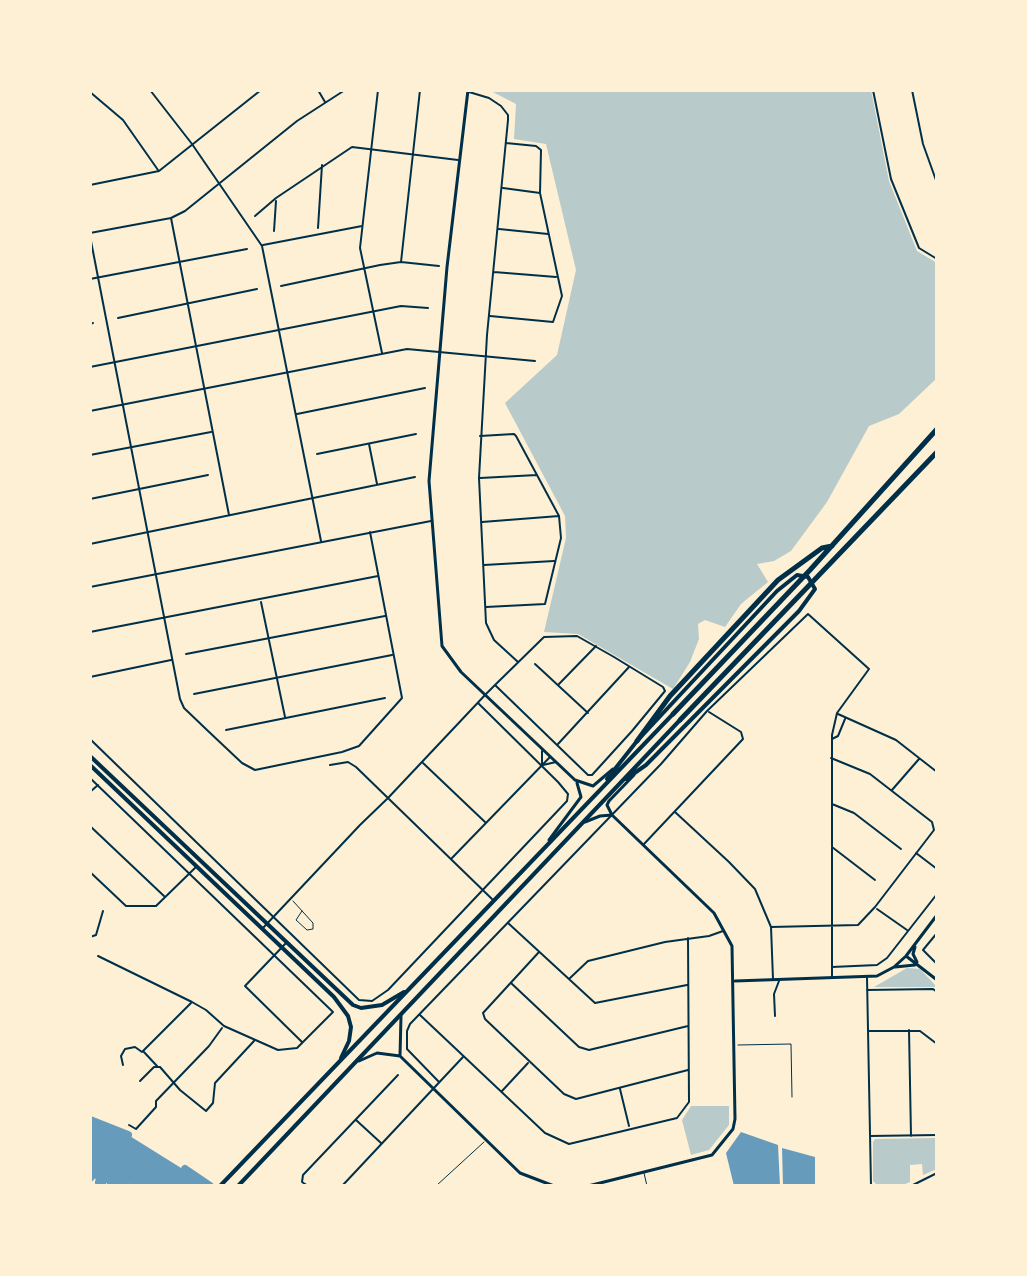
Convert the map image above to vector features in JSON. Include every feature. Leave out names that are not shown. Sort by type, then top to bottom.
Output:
[{"type":"highway","points":[[673,714],[832,546],[937,429]]},
{"type":"highway","points":[[680,720],[937,452]]},
{"type":"highway","points":[[637,741],[670,696],[778,580],[822,548],[832,546]]},
{"type":"main road","points":[[593,798],[637,741],[791,578],[803,574],[808,577],[815,589],[812,595],[634,775],[620,782]]},
{"type":"main road","points":[[220,1186],[673,714]]},
{"type":"main road","points":[[238,1186],[680,720]]},
{"type":"main road","points":[[90,756],[353,1005],[361,1008],[382,1005],[410,988]]},
{"type":"main road","points":[[90,765],[334,997],[348,1016],[351,1031],[341,1058]]},
{"type":"street","points":[[150,90],[192,144],[262,246],[321,541]]},
{"type":"street","points":[[90,185],[159,171],[261,90]]},
{"type":"street","points":[[318,90],[326,103]]},
{"type":"street","points":[[345,90],[297,121],[185,211],[171,218],[90,235],[184,708],[242,763],[255,770],[359,746],[402,698],[370,532]]},
{"type":"street","points":[[378,90],[360,248],[382,354]]},
{"type":"street","points":[[401,262],[420,90]]},
{"type":"street","points":[[873,90],[891,179],[919,248],[937,259]]},
{"type":"street","points":[[912,90],[923,144],[937,183]]},
{"type":"street","points":[[518,662],[489,633],[479,478],[489,316],[508,120],[505,110],[489,98],[468,91],[439,352],[429,481],[442,646],[461,672],[575,780],[593,786],[622,761]]},
{"type":"street","points":[[90,92],[123,120],[159,171]]},
{"type":"street","points":[[489,316],[553,322],[562,296],[540,193],[541,150],[536,146],[506,143]]},
{"type":"street","points":[[255,216],[322,165],[350,148],[460,160]]},
{"type":"street","points":[[318,228],[322,165]]},
{"type":"street","points":[[502,187],[540,193]]},
{"type":"street","points":[[274,231],[276,198]]},
{"type":"street","points":[[171,218],[229,515]]},
{"type":"street","points":[[262,246],[362,226]]},
{"type":"street","points":[[497,228],[548,234]]},
{"type":"street","points":[[90,279],[247,249]]},
{"type":"street","points":[[281,286],[401,262],[439,266]]},
{"type":"street","points":[[493,272],[557,277]]},
{"type":"street","points":[[118,318],[257,289]]},
{"type":"street","points":[[90,367],[401,306],[428,308]]},
{"type":"street","points":[[90,411],[407,349],[535,361]]},
{"type":"street","points":[[296,414],[425,388]]},
{"type":"street","points":[[90,455],[213,432]]},
{"type":"street","points":[[317,454],[416,434]]},
{"type":"street","points":[[480,436],[514,434],[559,516],[561,538],[545,604],[485,607]]},
{"type":"street","points":[[369,444],[377,485]]},
{"type":"street","points":[[90,499],[208,475]]},
{"type":"street","points":[[479,478],[537,475]]},
{"type":"street","points":[[90,544],[415,477]]},
{"type":"street","points":[[481,522],[559,516]]},
{"type":"street","points":[[90,587],[432,521]]},
{"type":"street","points":[[483,565],[556,560]]},
{"type":"street","points":[[90,632],[378,576]]},
{"type":"street","points":[[261,599],[285,718]]},
{"type":"street","points":[[439,1082],[406,1046],[407,1031],[419,1014],[612,815],[707,711],[809,614],[869,669],[837,713],[832,739],[832,979]]},
{"type":"street","points":[[186,654],[386,615]]},
{"type":"street","points":[[261,930],[486,694],[495,685],[518,662],[544,637],[577,636],[665,691],[592,775],[588,775],[495,685]]},
{"type":"street","points":[[558,685],[596,646]]},
{"type":"street","points":[[194,694],[394,655]]},
{"type":"street","points":[[90,677],[173,660]]},
{"type":"street","points":[[535,664],[589,714]]},
{"type":"street","points":[[557,745],[589,714],[629,667]]},
{"type":"street","points":[[226,730],[385,698]]},
{"type":"street","points":[[90,739],[359,1000],[372,1001],[388,990],[567,801],[568,794],[542,765],[478,703]]},
{"type":"street","points":[[643,845],[743,739],[742,735],[707,711]]},
{"type":"street","points":[[837,713],[896,740],[937,772]]},
{"type":"street","points":[[832,739],[838,736],[846,718]]},
{"type":"street","points":[[542,749],[542,765]]},
{"type":"street","points":[[342,752],[344,761]]},
{"type":"street","points":[[451,859],[550,757]]},
{"type":"street","points":[[771,927],[858,925],[932,833],[934,824],[892,790],[870,774],[830,757]]},
{"type":"street","points":[[892,790],[919,758]]},
{"type":"street","points":[[330,765],[344,761],[356,767],[493,900]]},
{"type":"street","points":[[422,762],[486,823]]},
{"type":"street","points":[[542,765],[556,762]]},
{"type":"street","points":[[588,1186],[712,1155],[733,1129],[735,1119],[734,950],[714,913],[612,815],[607,805],[609,801],[634,775]]},
{"type":"street","points":[[90,778],[333,1012],[292,1050],[270,1048],[224,1026],[192,1002],[98,956]]},
{"type":"street","points":[[548,843],[581,797],[575,780]]},
{"type":"street","points":[[90,792],[98,785]]},
{"type":"street","points":[[831,804],[854,813],[901,849]]},
{"type":"street","points":[[675,812],[747,880],[766,910],[771,927],[773,980]]},
{"type":"street","points":[[584,823],[612,815]]},
{"type":"street","points":[[90,826],[165,897]]},
{"type":"street","points":[[831,846],[875,880]]},
{"type":"street","points":[[916,853],[937,869]]},
{"type":"street","points":[[90,872],[126,906],[156,906],[197,866]]},
{"type":"street","points":[[832,967],[877,965],[891,954],[937,894]]},
{"type":"street","points":[[875,907],[908,931]]},
{"type":"street","points":[[90,937],[96,935],[103,911]]},
{"type":"street","points":[[894,967],[937,915]]},
{"type":"street","points":[[508,923],[595,1003],[689,984]]},
{"type":"street","points":[[569,979],[588,961],[709,936],[724,930]]},
{"type":"street","points":[[937,933],[923,950],[937,964]]},
{"type":"street","points":[[419,1014],[545,1133],[569,1144],[629,1127],[677,1118],[689,1102],[688,938]]},
{"type":"street","points":[[287,942],[245,986],[303,1043]]},
{"type":"street","points":[[916,943],[913,954],[919,966]]},
{"type":"street","points":[[539,952],[483,1013],[485,1019],[564,1094],[576,1099],[689,1070]]},
{"type":"street","points":[[906,956],[937,980]]},
{"type":"street","points":[[735,981],[867,978],[894,967],[919,966]]},
{"type":"street","points":[[867,978],[871,1186]]},
{"type":"street","points":[[775,1016],[774,994],[779,980]]},
{"type":"street","points":[[511,983],[579,1047],[589,1050],[689,1026]]},
{"type":"street","points":[[867,990],[933,989],[937,992]]},
{"type":"street","points":[[143,1052],[192,1002]]},
{"type":"street","points":[[400,1056],[401,1014]]},
{"type":"street","points":[[129,1125],[136,1129],[156,1107],[156,1101],[224,1026]]},
{"type":"street","points":[[909,1030],[911,1136]]},
{"type":"street","points":[[868,1031],[920,1031],[937,1044]]},
{"type":"street","points":[[123,1065],[121,1056],[125,1049],[135,1047],[206,1111],[213,1103],[215,1083],[254,1040]]},
{"type":"street","points":[[352,1065],[367,1055],[377,1053],[400,1056],[520,1173],[554,1186]]},
{"type":"street","points":[[342,1186],[464,1056]]},
{"type":"street","points":[[501,1091],[530,1062]]},
{"type":"street","points":[[140,1081],[157,1066]]},
{"type":"street","points":[[308,1186],[301,1178],[398,1075]]},
{"type":"street","points":[[620,1088],[629,1127]]},
{"type":"street","points":[[356,1120],[381,1144]]},
{"type":"street","points":[[870,1136],[937,1135]]},
{"type":"street","points":[[911,1186],[937,1173]]},
{"type":"lane","points":[[291,899],[302,911],[313,923],[313,929],[305,929],[296,920],[302,911]]},
{"type":"lane","points":[[735,1045],[791,1044],[792,1097]]},
{"type":"lane","points":[[436,1186],[485,1140]]},
{"type":"lane","points":[[644,1173],[647,1186]]},
{"type":"shaded area","points":[[489,90],[871,90],[889,181],[917,251],[937,263],[937,378],[899,414],[869,426],[827,502],[791,551],[774,561],[757,564],[768,582],[741,604],[725,627],[705,620],[698,624],[699,639],[690,662],[673,689],[578,634],[544,632],[566,538],[565,516],[505,403],[557,355],[576,270],[546,144],[514,139],[516,104]]},
{"type":"shaded area","points":[[907,968],[920,969],[937,987],[874,987]]},
{"type":"shaded area","points":[[691,1106],[729,1106],[729,1125],[709,1150],[691,1155],[682,1120]]},
{"type":"shaded area","points":[[937,1138],[937,1169],[923,1175],[922,1164],[910,1165],[910,1182],[876,1184],[873,1181],[875,1139]]},
{"type":"water","points":[[90,1120],[125,1133],[210,1186],[133,1186],[138,1175],[132,1171],[124,1186],[111,1186],[112,1183],[105,1178],[102,1183],[99,1182],[101,1176],[93,1174],[90,1178]]},
{"type":"water","points":[[741,1132],[778,1145],[780,1186],[734,1186],[726,1153]]},
{"type":"water","points":[[782,1148],[815,1157],[815,1186],[783,1186]]},
{"type":"waterway","points":[[90,1120],[128,1135]]},
{"type":"waterway","points":[[185,1169],[210,1186]]},
{"type":"waterway","points":[[124,1186],[131,1171],[138,1174],[133,1186]]},
{"type":"waterway","points":[[90,1178],[93,1174],[101,1176],[99,1182],[102,1183],[104,1177],[112,1183],[111,1186]]}]
